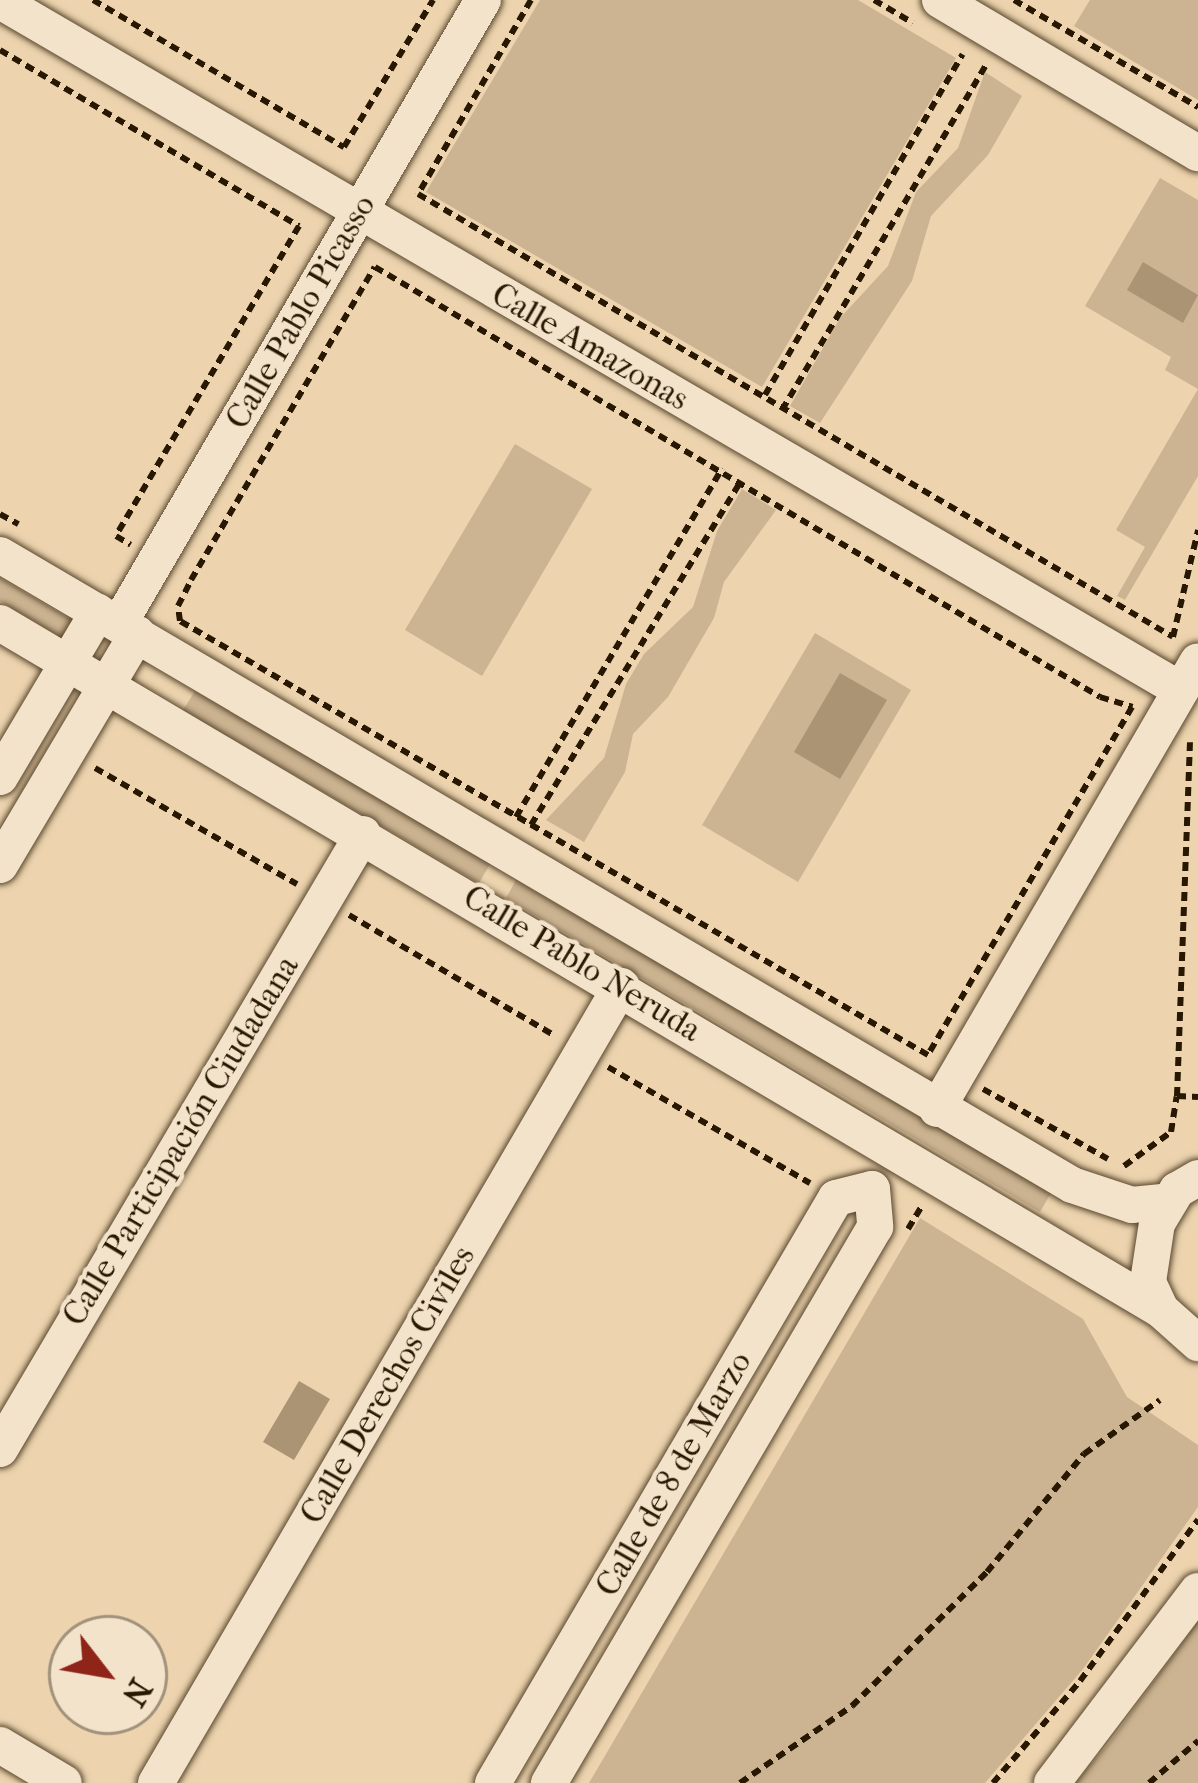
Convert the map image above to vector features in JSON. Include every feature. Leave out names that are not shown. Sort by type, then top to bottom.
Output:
[{"type":"street","name":"Calle Pablo Picasso","points":[[0,865],[104,686],[118,624],[484,0]]},
{"type":"street","points":[[940,0],[1198,153]]},
{"type":"street","name":"Calle Amazonas","points":[[0,2],[359,213],[1189,675]]},
{"type":"street","name":"Calle Pablo Neruda","points":[[0,555],[1072,1185],[1132,1205],[1184,1189]]},
{"type":"street","name":"Calle Pablo Neruda","points":[[0,623],[894,1149],[1161,1310],[1198,1343]]},
{"type":"street","name":"Calle Pablo Picasso","points":[[0,777],[67,664],[118,624]]},
{"type":"street","points":[[937,1108],[1189,675]]},
{"type":"street","name":"Calle Participación Ciudadana","points":[[0,1449],[363,834]]},
{"type":"street","name":"Calle Derechos Civiles","points":[[156,1783],[620,986]]},
{"type":"street","name":"Calle de 8 de Marzo","points":[[494,1783],[854,1193],[894,1149]]},
{"type":"street","points":[[1161,1310],[1148,1282],[1150,1246],[1184,1189]]},
{"type":"street","name":"Calle de 8 de Marzo","points":[[549,1783],[875,1227],[854,1193]]},
{"type":"street","points":[[1052,1783],[1198,1591]]},
{"type":"street","points":[[0,1744],[64,1783]]},
{"type":"path","points":[[93,0],[344,147],[433,0]]},
{"type":"path","points":[[531,0],[418,194],[1173,637],[1198,530]]},
{"type":"path","points":[[1014,0],[1198,107]]},
{"type":"path","points":[[764,396],[981,24]]},
{"type":"path","points":[[0,50],[299,226],[116,536],[131,544],[124,556]]},
{"type":"path","points":[[375,267],[720,471],[1100,697],[1132,707],[928,1055],[180,622],[178,606],[191,580],[375,267]]},
{"type":"path","points":[[516,817],[720,471]]},
{"type":"path","points":[[0,514],[40,537]]},
{"type":"path","points":[[1000,1071],[988,1091],[1122,1168],[1171,1132],[1177,1096],[1190,741],[1178,761]]},
{"type":"path","points":[[86,763],[582,1052],[854,1193]]},
{"type":"path","points":[[1177,1096],[1198,1097]]},
{"type":"path","points":[[740,1783],[851,1706],[987,1572],[1084,1454],[1160,1400]]},
{"type":"path","points":[[993,1783],[1081,1681],[1198,1520]]},
{"type":"path","points":[[1149,1783],[1198,1741]]},
{"type":"shaded area","points":[[540,0],[858,0],[956,58],[762,387],[426,192]]},
{"type":"shaded area","points":[[1090,0],[1198,0],[1198,100],[1074,26]]},
{"type":"shaded area","points":[[985,72],[1022,96],[988,155],[931,216],[912,281],[820,423],[790,406],[840,318],[888,266],[916,192],[958,148]]},
{"type":"shaded area","points":[[1160,178],[1198,200],[1198,389],[1165,370],[1171,357],[1085,306]]},
{"type":"shaded area","points":[[1143,262],[1198,295],[1183,323],[1127,290]]},
{"type":"shaded area","points":[[1198,389],[1198,476],[1125,600],[1117,596],[1145,547],[1116,530]]},
{"type":"shaded area","points":[[515,444],[592,489],[482,676],[405,630]]},
{"type":"shaded area","points":[[742,489],[776,510],[724,582],[714,618],[668,697],[633,734],[625,772],[584,842],[546,820],[604,758],[626,684],[644,654],[693,607],[717,531]]},
{"type":"shaded area","points":[[0,578],[75,622],[64,639],[0,601]]},
{"type":"shaded area","points":[[815,633],[911,690],[798,882],[702,825]]},
{"type":"shaded area","points":[[840,673],[887,700],[840,779],[794,752]]},
{"type":"shaded area","points":[[195,691],[490,864],[479,883],[183,710]]},
{"type":"shaded area","points":[[516,880],[1051,1193],[1040,1212],[506,898]]},
{"type":"shaded area","points":[[920,1218],[1083,1319],[1127,1397],[1198,1445],[1198,1507],[1083,1669],[985,1783],[589,1783]]},
{"type":"shaded area","points":[[299,1381],[330,1399],[294,1460],[263,1442]]},
{"type":"shaded area","points":[[1198,1621],[1198,1783],[1075,1783],[1110,1742]]}]
